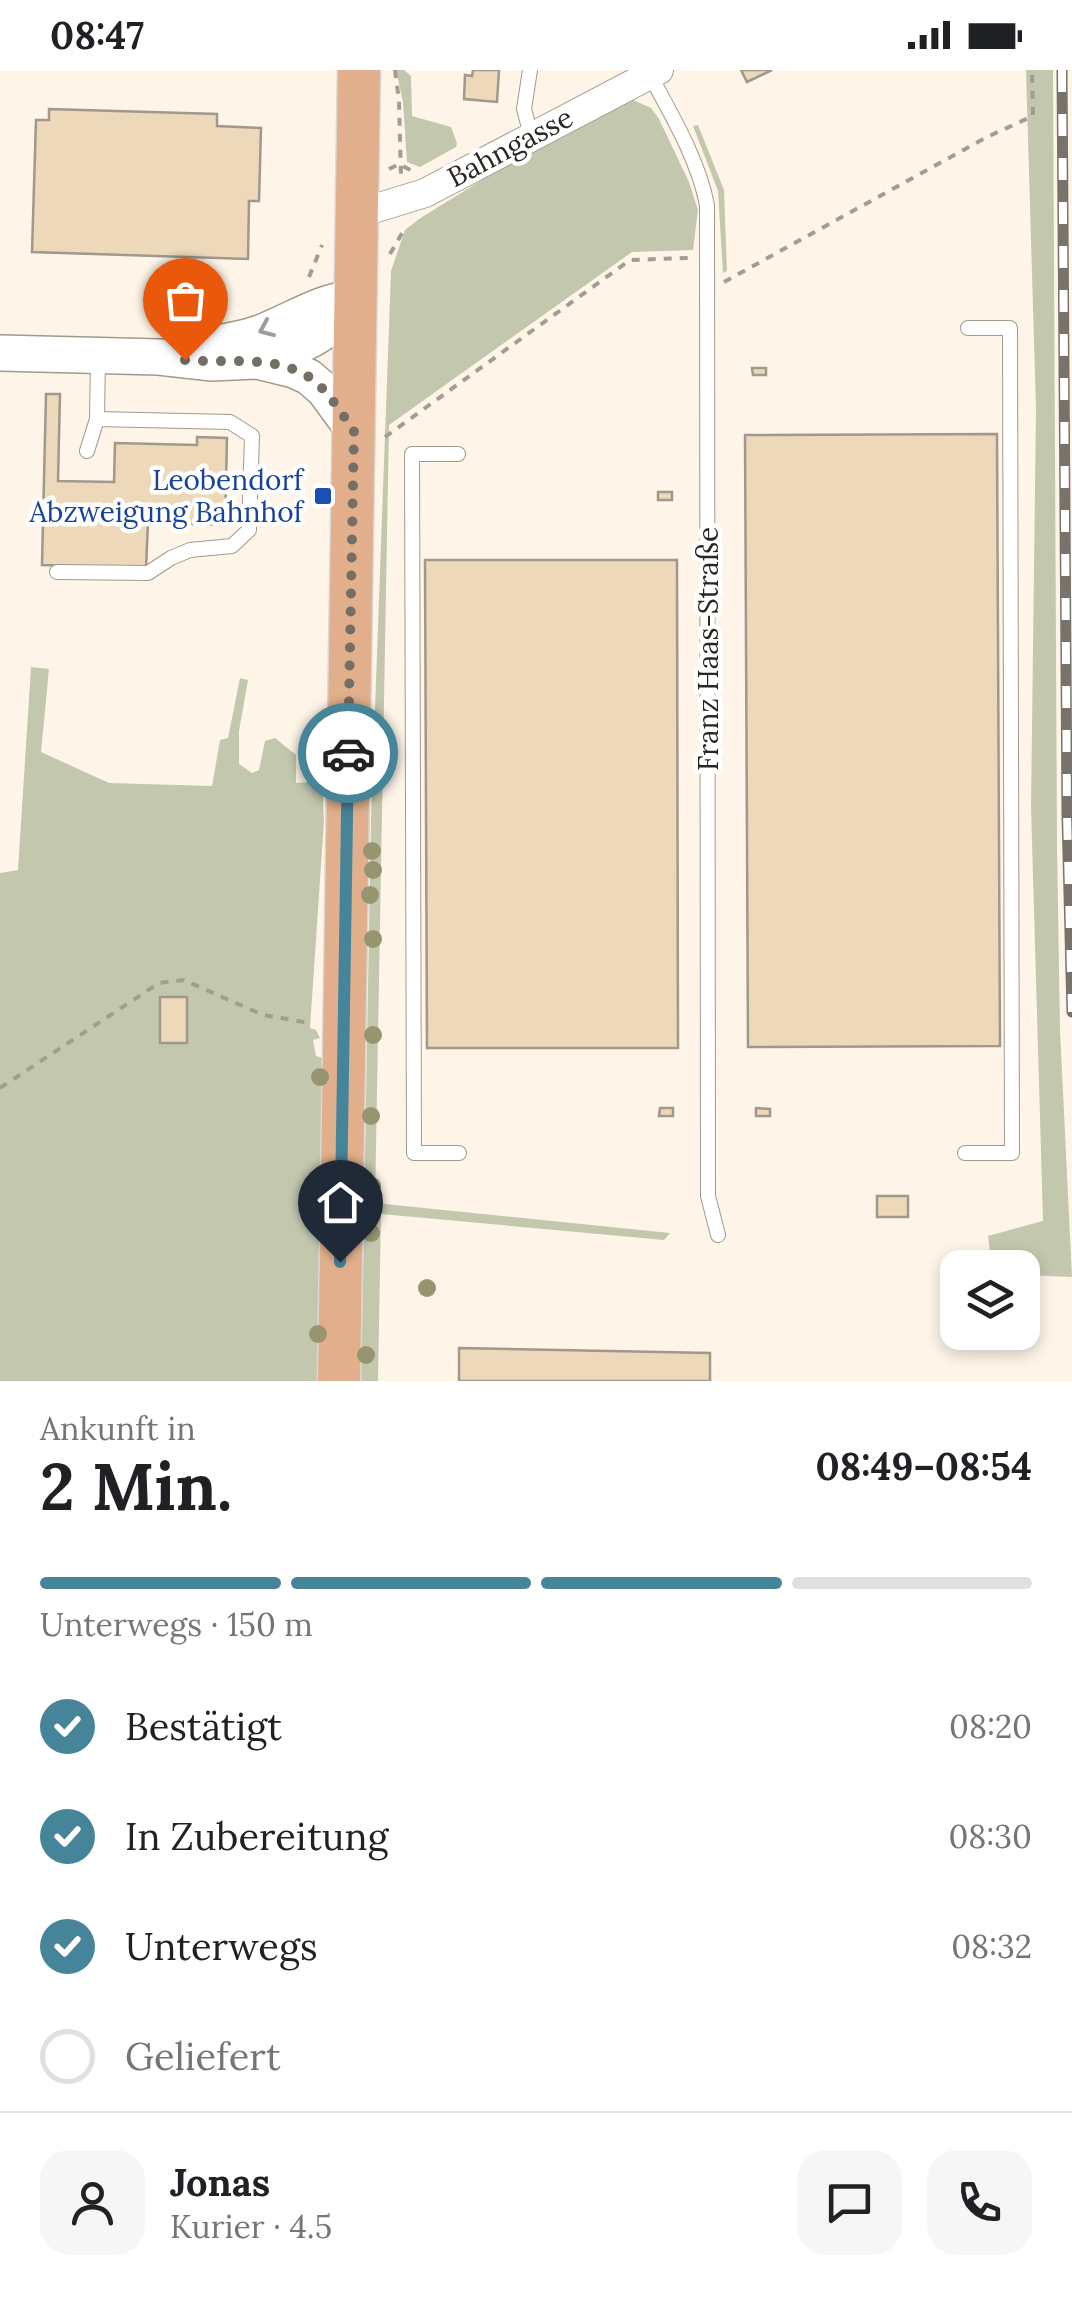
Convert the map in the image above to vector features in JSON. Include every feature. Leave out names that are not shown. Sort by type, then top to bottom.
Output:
[{"type":"main road","points":[[339,1381],[344,1022],[368,436],[356,297],[359,70]]},
{"type":"street","name":"Bahngasse","points":[[357,214],[425,192],[655,73]]},
{"type":"street","points":[[159,356],[260,333],[311,307],[356,297]]},
{"type":"street","points":[[257,362],[318,337],[340,322],[356,297]]},
{"type":"street","points":[[0,354],[98,347],[212,363],[257,362],[294,370],[324,390],[368,436]]},
{"type":"lane","points":[[530,70],[524,109],[531,135]]},
{"type":"lane","name":"Franz Haas-Straße","points":[[655,73],[704,191],[708,1196],[718,1235]]},
{"type":"lane","points":[[965,1153],[1012,1153],[1010,328],[968,328]]},
{"type":"lane","points":[[88,451],[97,418],[98,347]]},
{"type":"lane","points":[[57,572],[148,574],[190,550],[232,546],[249,530],[252,436],[230,422],[97,418]]},
{"type":"lane","points":[[458,454],[412,454],[412,494],[414,1153],[459,1153]]},
{"type":"path","points":[[707,292],[987,137],[1033,116],[1032,70]]},
{"type":"path","points":[[306,282],[323,242]]},
{"type":"path","points":[[368,436],[630,260],[707,258]]},
{"type":"path","points":[[0,1088],[159,982],[184,980],[263,1015],[300,1023],[344,1022]]},
{"type":"green space","points":[[396,70],[411,76],[412,116],[451,127],[457,143],[420,167],[407,162],[403,102]]},
{"type":"green space","points":[[1026,70],[1053,70],[1057,845],[1060,1030],[1072,1277],[1040,1276],[1040,1250],[990,1250],[988,1236],[1043,1221],[1031,807],[1036,409]]},
{"type":"green space","points":[[631,99],[651,108],[659,119],[689,182],[698,210],[693,250],[632,252],[389,425],[375,1203],[670,1233],[664,1240],[381,1214],[378,1381],[361,1381],[371,818],[391,271],[405,230],[419,219],[538,145]]},
{"type":"green space","points":[[698,125],[724,190],[727,271],[723,273],[718,191],[693,126]]},
{"type":"green space","points":[[31,667],[49,669],[41,752],[109,783],[212,786],[220,740],[228,738],[240,678],[248,680],[239,731],[239,764],[252,773],[259,770],[265,741],[275,738],[296,755],[296,783],[322,781],[324,821],[310,1028],[320,1038],[313,1040],[316,1056],[323,1058],[324,1381],[0,1381],[0,873],[18,870]]},
{"type":"building","points":[[473,70],[499,70],[497,102],[464,99],[465,75],[472,76]]},
{"type":"building","points":[[741,70],[772,70],[747,82]]},
{"type":"building","points":[[49,109],[217,114],[217,126],[261,128],[259,201],[249,201],[248,259],[32,252],[36,120],[49,120]]},
{"type":"building","points":[[752,368],[766,368],[766,375],[753,375]]},
{"type":"building","points":[[46,394],[60,394],[58,481],[114,482],[115,443],[197,445],[197,437],[227,438],[225,525],[148,523],[146,568],[42,565]]},
{"type":"building","points":[[997,434],[1000,1046],[748,1047],[745,435]]},
{"type":"building","points":[[658,492],[672,492],[672,500],[658,500]]},
{"type":"building","points":[[425,560],[677,560],[678,1048],[427,1048]]},
{"type":"building","points":[[160,997],[187,997],[187,1043],[160,1043]]},
{"type":"building","points":[[660,1108],[673,1108],[673,1116],[659,1116]]},
{"type":"building","points":[[756,1108],[770,1109],[770,1116],[756,1116]]},
{"type":"building","points":[[877,1196],[908,1196],[908,1217],[877,1217]]},
{"type":"building","points":[[459,1348],[710,1353],[710,1381],[459,1381]]},
{"type":"railway","points":[[1062,70],[1072,1012]]},
{"type":"way so far","points":[[185,360],[257,362],[294,370],[324,390],[354,431],[348,753]]},
{"type":"place","name":"Leobendorf Abzweigung Bahnhof","points":[[323,496]]},
{"type":"route","points":[[340,1262],[348,753]]}]
